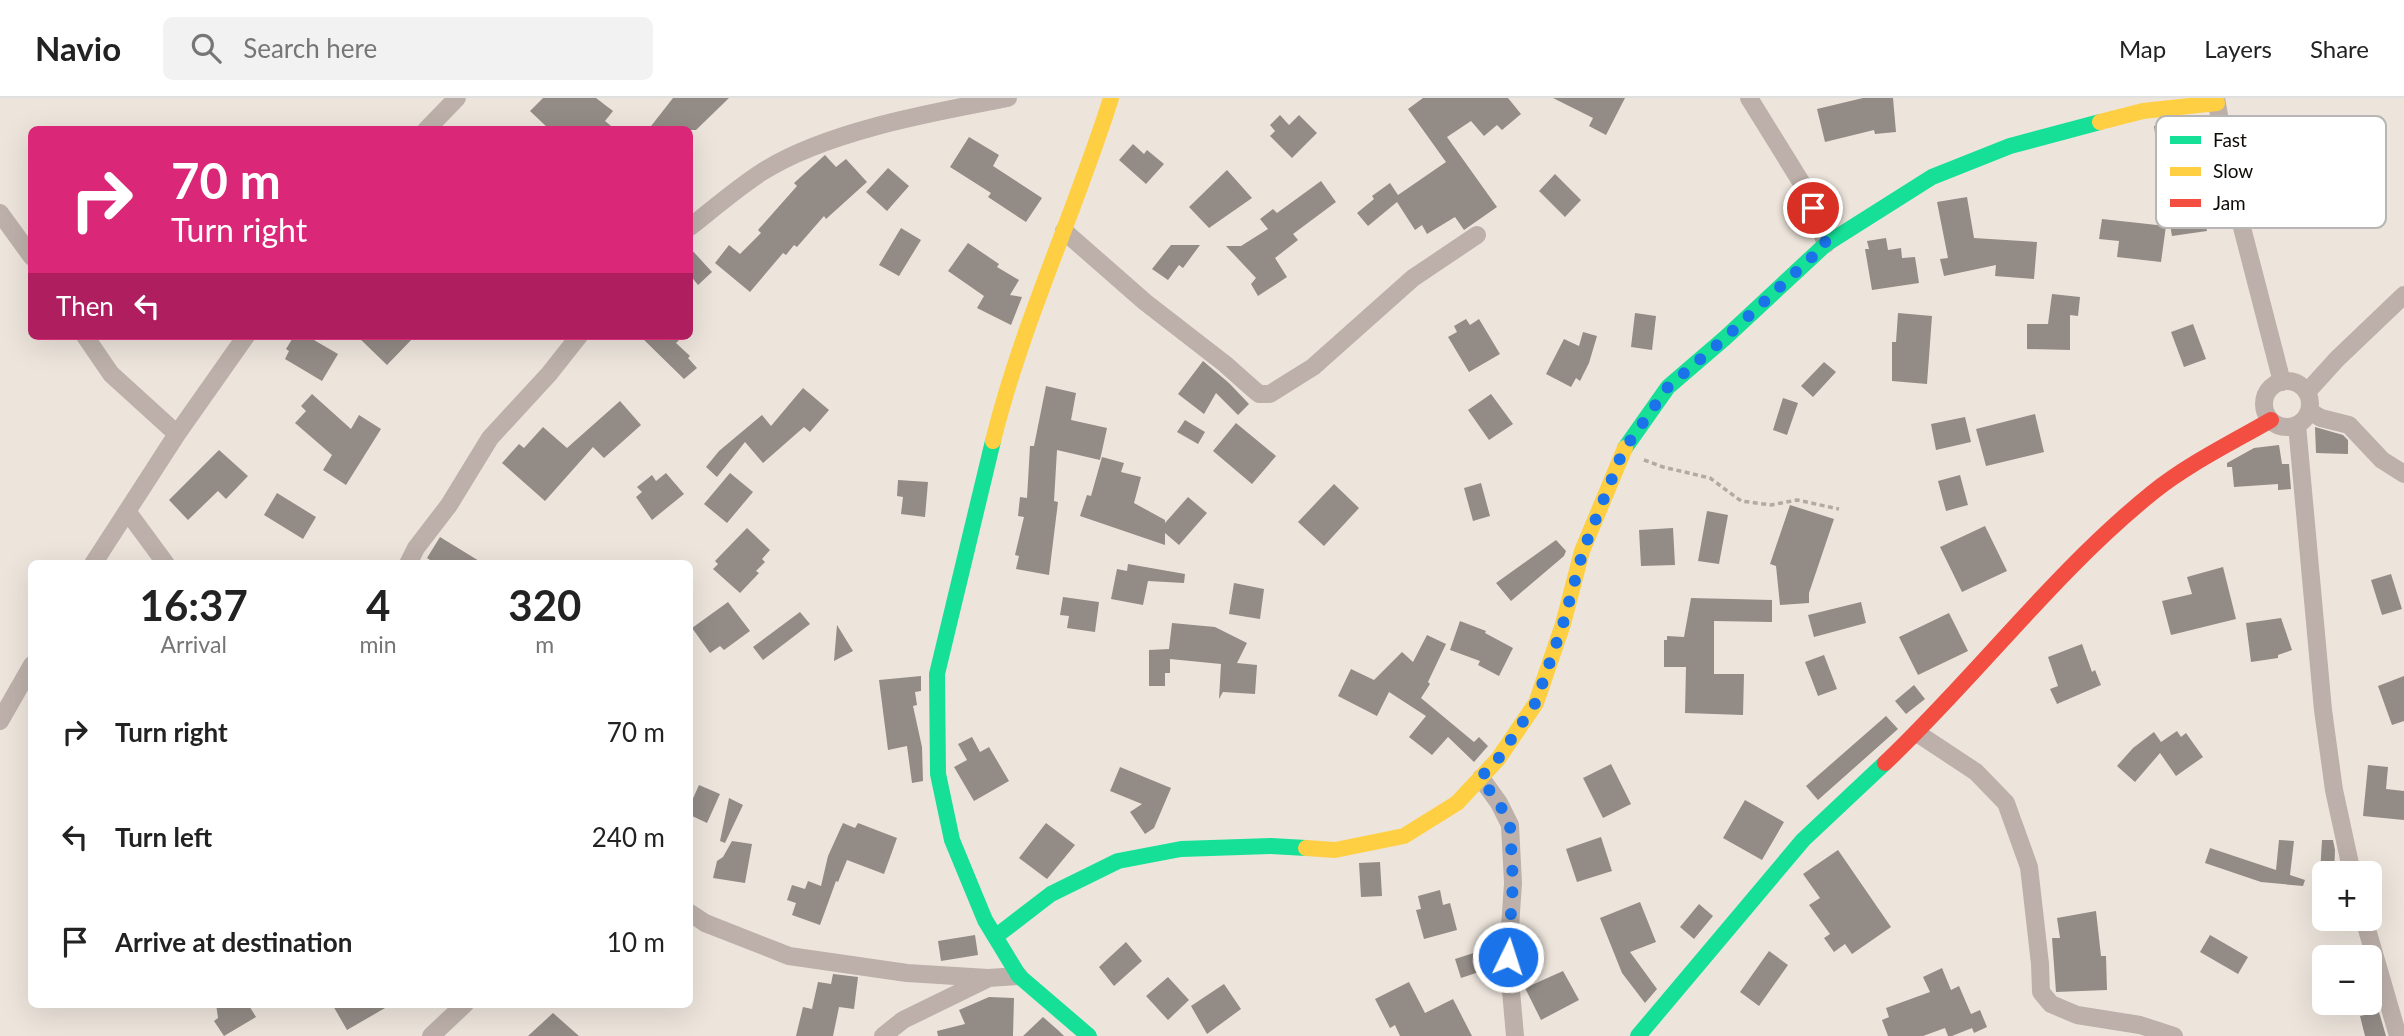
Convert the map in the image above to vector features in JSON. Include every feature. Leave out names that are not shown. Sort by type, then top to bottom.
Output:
[{"type":"street","points":[[430,126],[457,98]]},
{"type":"street","points":[[693,225],[762,172],[801,151],[886,125],[1008,98]]},
{"type":"street","points":[[1089,1036],[1018,976],[985,920],[952,840],[938,774],[937,674],[970,547],[998,422],[1040,291],[1095,150],[1111,98]]},
{"type":"street","points":[[1749,98],[1806,190],[1826,244]]},
{"type":"street","points":[[995,937],[1051,894],[1118,861],[1181,849],[1271,846],[1335,850],[1404,836],[1458,803],[1498,759],[1536,702],[1563,624],[1583,551],[1623,451],[1668,387],[1826,244],[1932,177],[2010,146],[2143,111],[2216,101]]},
{"type":"street","points":[[0,213],[28,252]]},
{"type":"street","points":[[2242,228],[2282,382]]},
{"type":"street","points":[[1064,231],[1145,302],[1226,364],[1259,394],[1270,394],[1313,368],[1413,278],[1477,235]]},
{"type":"street","points":[[2307,393],[2337,359],[2404,295]]},
{"type":"street","points":[[88,340],[111,374],[177,434]]},
{"type":"street","points":[[96,560],[177,434],[243,340]]},
{"type":"street","points":[[410,560],[449,505],[490,438],[549,374],[576,340]]},
{"type":"street","points":[[2291,382],[2307,393],[2309,411],[2297,425],[2288,427],[2270,420],[2264,402],[2273,386],[2291,382]]},
{"type":"street","points":[[2309,411],[2321,418],[2349,425],[2382,460],[2404,474]]},
{"type":"street","points":[[1639,1035],[1803,840],[1917,733],[2085,554],[2153,492],[2270,420]]},
{"type":"street","points":[[2297,425],[2323,710],[2334,790],[2349,861]]},
{"type":"street","points":[[127,511],[163,560]]},
{"type":"street","points":[[0,721],[28,672]]},
{"type":"street","points":[[1917,733],[1976,772],[2006,803],[2029,867],[2041,992],[2051,1004],[2077,1015],[2140,1025],[2174,1036]]},
{"type":"street","points":[[1480,778],[1499,803],[1510,825],[1513,883],[1508,957],[1515,1036]]},
{"type":"street","points":[[693,915],[705,923],[789,956],[907,973],[988,978],[1018,976]]},
{"type":"street","points":[[2367,931],[2398,1036]]},
{"type":"street","points":[[883,1036],[903,1020],[988,978]]},
{"type":"street","points":[[430,1036],[461,1008]]},
{"type":"path","points":[[1623,451],[1663,467],[1710,478],[1741,502],[1771,505],[1797,500],[1839,509]]},
{"type":"building","points":[[543,98],[596,98],[613,111],[605,121],[611,126],[546,126],[530,111]]},
{"type":"building","points":[[673,98],[729,98],[696,130],[693,130],[693,126],[651,126]]},
{"type":"building","points":[[1423,98],[1508,98],[1521,114],[1502,130],[1497,125],[1484,136],[1471,121],[1447,137],[1497,207],[1464,230],[1455,217],[1427,234],[1422,225],[1415,230],[1397,202],[1368,226],[1357,213],[1374,199],[1372,196],[1390,183],[1398,195],[1446,162],[1408,109]]},
{"type":"building","points":[[1553,98],[1625,98],[1606,135],[1589,126],[1593,118]]},
{"type":"building","points":[[1863,98],[1893,98],[1896,132],[1875,134],[1874,130],[1825,142],[1817,109]]},
{"type":"building","points":[[1280,115],[1289,125],[1299,115],[1317,133],[1292,158],[1270,136],[1275,131],[1270,125]]},
{"type":"building","points":[[969,137],[999,155],[993,166],[1042,198],[1026,222],[988,197],[991,193],[950,167]]},
{"type":"building","points":[[1133,144],[1144,154],[1147,150],[1164,164],[1146,184],[1119,160]]},
{"type":"building","points":[[825,155],[836,167],[846,159],[867,182],[826,219],[824,216],[797,247],[794,245],[786,255],[783,253],[750,292],[715,263],[729,245],[740,254],[761,233],[758,230],[797,186],[794,183]]},
{"type":"building","points":[[888,168],[909,186],[887,211],[866,192]]},
{"type":"building","points":[[1227,170],[1252,198],[1209,228],[1189,207]]},
{"type":"building","points":[[1555,174],[1581,200],[1565,217],[1539,191]]},
{"type":"building","points":[[1321,181],[1336,202],[1293,234],[1298,240],[1275,258],[1287,277],[1258,296],[1251,284],[1256,278],[1226,246],[1241,246],[1268,229],[1260,219],[1273,209],[1277,213]]},
{"type":"building","points":[[1967,197],[1974,238],[2037,242],[2034,279],[1995,276],[1996,265],[1944,276],[1940,259],[1948,258],[1937,202]]},
{"type":"building","points":[[2102,219],[2166,228],[2161,262],[2117,257],[2119,241],[2099,239]]},
{"type":"building","points":[[901,228],[921,240],[899,276],[879,265]]},
{"type":"building","points":[[2171,228],[2206,228],[2207,231],[2172,236]]},
{"type":"building","points":[[1886,238],[1888,250],[1901,248],[1902,258],[1915,257],[1919,283],[1872,290],[1865,249],[1869,249],[1867,241]]},
{"type":"building","points":[[968,243],[999,264],[997,267],[1019,280],[1010,295],[1022,297],[1011,325],[977,308],[984,296],[948,271]]},
{"type":"building","points":[[1171,245],[1200,245],[1183,268],[1179,265],[1168,280],[1152,269]]},
{"type":"building","points":[[693,251],[712,272],[698,285],[693,279]]},
{"type":"building","points":[[2052,294],[2080,297],[2078,316],[2070,315],[2070,350],[2027,349],[2027,324],[2048,324]]},
{"type":"building","points":[[1635,313],[1656,316],[1652,350],[1631,347]]},
{"type":"building","points":[[1898,313],[1932,316],[1927,384],[1892,381],[1892,342],[1896,342]]},
{"type":"building","points":[[1466,319],[1470,325],[1479,319],[1500,354],[1469,372],[1448,337],[1457,332],[1454,326]]},
{"type":"building","points":[[2193,324],[2206,359],[2184,367],[2171,332]]},
{"type":"building","points":[[1583,332],[1597,336],[1580,381],[1576,378],[1571,387],[1546,374],[1564,339],[1579,346]]},
{"type":"building","points":[[292,340],[314,340],[338,354],[322,381],[285,359],[289,351],[286,349]]},
{"type":"building","points":[[361,340],[411,340],[387,365]]},
{"type":"building","points":[[644,340],[679,340],[676,343],[690,356],[688,358],[697,368],[684,379]]},
{"type":"building","points":[[1203,361],[1249,404],[1238,415],[1216,393],[1204,414],[1178,394]]},
{"type":"building","points":[[1824,362],[1836,372],[1813,397],[1801,386]]},
{"type":"building","points":[[1046,386],[1076,393],[1071,420],[1107,428],[1100,460],[1057,450],[1054,501],[1058,502],[1049,575],[1016,569],[1019,556],[1015,555],[1024,517],[1018,516],[1020,497],[1027,498],[1030,446],[1034,446]]},
{"type":"building","points":[[803,388],[829,410],[810,432],[804,427],[763,463],[745,442],[717,477],[706,467],[719,451],[762,415],[771,426]]},
{"type":"building","points":[[312,394],[351,429],[359,415],[381,429],[346,485],[323,470],[332,455],[295,423],[306,411],[301,406]]},
{"type":"building","points":[[1491,394],[1513,424],[1489,440],[1468,410]]},
{"type":"building","points":[[1783,398],[1798,403],[1787,435],[1773,430]]},
{"type":"building","points":[[620,401],[641,425],[604,458],[593,447],[545,501],[502,463],[519,444],[524,448],[543,427],[567,448]]},
{"type":"building","points":[[2035,414],[2044,452],[1986,466],[1976,429]]},
{"type":"building","points":[[1965,417],[1971,442],[1936,450],[1931,424]]},
{"type":"building","points":[[1185,420],[1205,432],[1198,444],[1177,432]]},
{"type":"building","points":[[1236,423],[1276,456],[1252,484],[1213,451]]},
{"type":"building","points":[[2315,427],[2343,435],[2348,440],[2348,454],[2316,453]]},
{"type":"building","points":[[2279,445],[2282,464],[2289,464],[2291,489],[2278,490],[2278,484],[2234,487],[2232,467],[2227,467],[2227,463],[2254,448]]},
{"type":"building","points":[[219,450],[248,476],[226,499],[218,491],[188,520],[169,500]]},
{"type":"building","points":[[1102,457],[1124,463],[1121,472],[1141,477],[1134,503],[1165,520],[1165,523],[1188,497],[1207,513],[1179,545],[1165,533],[1165,545],[1080,516],[1087,495],[1091,496]]},
{"type":"building","points":[[666,473],[684,494],[652,520],[636,497],[642,492],[637,487],[652,475],[656,481]]},
{"type":"building","points":[[730,473],[753,492],[727,523],[704,504]]},
{"type":"building","points":[[1960,475],[1968,505],[1946,511],[1938,481]]},
{"type":"building","points":[[898,480],[928,482],[925,517],[901,514],[903,497],[897,496]]},
{"type":"building","points":[[1481,483],[1490,516],[1473,521],[1464,488]]},
{"type":"building","points":[[1334,484],[1359,508],[1324,546],[1298,522]]},
{"type":"building","points":[[277,493],[316,517],[303,539],[264,515]]},
{"type":"building","points":[[1790,505],[1834,519],[1809,593],[1809,603],[1780,605],[1776,566],[1770,564]]},
{"type":"building","points":[[1707,511],[1728,515],[1719,564],[1698,561]]},
{"type":"building","points":[[1985,526],[2007,571],[1962,592],[1940,547]]},
{"type":"building","points":[[747,528],[770,550],[762,559],[765,562],[756,571],[759,573],[740,593],[713,569],[718,564],[715,561]]},
{"type":"building","points":[[1673,528],[1675,565],[1641,566],[1639,530]]},
{"type":"building","points":[[440,537],[477,560],[430,560],[427,558]]},
{"type":"building","points":[[1556,540],[1566,551],[1564,556],[1511,601],[1496,583]]},
{"type":"building","points":[[1128,564],[1185,574],[1184,583],[1148,581],[1143,605],[1111,599],[1117,569],[1127,571]]},
{"type":"building","points":[[2223,567],[2236,619],[2171,635],[2162,601],[2192,594],[2187,577]]},
{"type":"building","points":[[2391,574],[2402,609],[2382,615],[2371,580]]},
{"type":"building","points":[[1234,583],[1264,589],[1260,619],[1229,614]]},
{"type":"building","points":[[1063,597],[1099,602],[1095,632],[1067,628],[1069,616],[1060,615]]},
{"type":"building","points":[[1691,598],[1772,600],[1772,622],[1714,621],[1714,674],[1744,674],[1743,715],[1685,713],[1686,667],[1664,667],[1664,640],[1667,640],[1667,636],[1684,637]]},
{"type":"building","points":[[728,602],[750,631],[724,650],[720,646],[710,653],[693,627]]},
{"type":"building","points":[[1861,602],[1866,623],[1814,637],[1808,615]]},
{"type":"building","points":[[800,612],[810,624],[763,660],[753,647]]},
{"type":"building","points":[[1949,613],[1968,651],[1918,675],[1899,637]]},
{"type":"building","points":[[2281,618],[2292,650],[2278,655],[2278,658],[2251,662],[2246,623]]},
{"type":"building","points":[[1460,621],[1486,631],[1485,633],[1513,648],[1499,676],[1478,665],[1480,661],[1450,650]]},
{"type":"building","points":[[1172,623],[1215,627],[1247,643],[1237,663],[1257,665],[1255,694],[1223,692],[1219,699],[1221,664],[1170,659],[1170,673],[1165,673],[1165,686],[1149,686],[1149,650],[1169,649]]},
{"type":"building","points":[[837,625],[853,651],[834,661]]},
{"type":"building","points":[[1427,635],[1446,644],[1428,682],[1430,684],[1421,698],[1474,742],[1479,737],[1488,746],[1474,762],[1448,737],[1432,755],[1409,737],[1426,716],[1389,692],[1377,716],[1338,696],[1351,669],[1374,680],[1402,652],[1413,662]]},
{"type":"building","points":[[2082,644],[2092,672],[2095,670],[2101,685],[2057,704],[2050,689],[2058,686],[2048,657]]},
{"type":"building","points":[[1824,655],[1837,689],[1818,696],[1805,662]]},
{"type":"building","points":[[921,676],[921,691],[915,692],[917,705],[913,706],[922,747],[923,781],[912,783],[907,746],[888,750],[879,680]]},
{"type":"building","points":[[2404,676],[2404,721],[2392,725],[2378,686]]},
{"type":"building","points":[[1914,685],[1925,699],[1906,714],[1895,701]]},
{"type":"building","points":[[1886,716],[1898,729],[1818,800],[1806,786]]},
{"type":"building","points":[[2177,731],[2181,737],[2186,733],[2203,757],[2176,776],[2160,753],[2135,782],[2117,766],[2133,748],[2154,732],[2161,742]]},
{"type":"building","points":[[972,737],[980,752],[989,747],[1009,781],[974,801],[954,767],[967,760],[958,744]]},
{"type":"building","points":[[1611,764],[1631,804],[1603,818],[1583,778]]},
{"type":"building","points":[[2368,765],[2388,767],[2386,789],[2404,791],[2404,820],[2363,816]]},
{"type":"building","points":[[1120,767],[1171,788],[1154,828],[1145,834],[1130,812],[1142,804],[1110,791]]},
{"type":"building","points":[[699,785],[720,794],[707,823],[693,816],[693,798]]},
{"type":"building","points":[[729,798],[743,805],[725,843],[720,841]]},
{"type":"building","points":[[1745,800],[1784,822],[1762,860],[1723,838]]},
{"type":"building","points":[[843,823],[855,828],[858,823],[897,838],[884,874],[847,860],[838,882],[836,881],[820,925],[792,915],[796,903],[787,900],[792,885],[805,889],[808,881],[821,886],[828,856]]},
{"type":"building","points":[[1046,823],[1075,845],[1047,879],[1019,858]]},
{"type":"building","points":[[1601,837],[1612,871],[1577,882],[1566,849]]},
{"type":"building","points":[[2279,840],[2294,841],[2290,875],[2305,880],[2303,886],[2261,882],[2205,863],[2210,848],[2276,870]]},
{"type":"building","points":[[2322,840],[2333,840],[2335,861],[2321,861]]},
{"type":"building","points":[[732,841],[752,844],[745,883],[713,878],[717,861],[723,857]]},
{"type":"building","points":[[1838,850],[1891,927],[1852,954],[1845,944],[1834,952],[1824,938],[1830,934],[1809,905],[1820,898],[1803,874]]},
{"type":"building","points":[[1380,862],[1382,896],[1361,897],[1359,863]]},
{"type":"building","points":[[1440,890],[1443,905],[1450,903],[1457,930],[1424,939],[1416,910],[1421,909],[1418,896]]},
{"type":"building","points":[[1640,902],[1656,942],[1630,952],[1657,989],[1645,1003],[1622,973],[1600,918]]},
{"type":"building","points":[[1699,904],[1713,916],[1694,939],[1680,927]]},
{"type":"building","points":[[2096,911],[2101,956],[2106,956],[2107,990],[2056,992],[2052,938],[2060,938],[2057,918]]},
{"type":"building","points":[[975,935],[978,955],[941,961],[938,941]]},
{"type":"building","points":[[2210,935],[2248,957],[2238,974],[2200,952]]},
{"type":"building","points":[[1126,942],[1142,961],[1114,986],[1099,967]]},
{"type":"building","points":[[1492,947],[1497,966],[1461,978],[1455,959]]},
{"type":"building","points":[[1769,951],[1788,965],[1759,1006],[1740,992]]},
{"type":"building","points":[[1942,968],[1951,990],[1959,986],[1971,1014],[1980,1010],[1987,1027],[1974,1033],[1972,1028],[1952,1036],[1948,1036],[1945,1028],[1923,1036],[1888,1036],[1882,1020],[1889,1017],[1886,1008],[1930,992],[1923,977]]},
{"type":"building","points":[[1563,971],[1579,1000],[1541,1020],[1525,988]]},
{"type":"building","points":[[833,974],[858,977],[854,1009],[839,1007],[833,1036],[796,1036],[803,1007],[812,1009],[818,982],[831,984]]},
{"type":"building","points":[[1168,977],[1189,1000],[1168,1020],[1146,996]]},
{"type":"building","points":[[1409,982],[1425,1013],[1453,999],[1472,1036],[1400,1036],[1395,1025],[1390,1028],[1375,999]]},
{"type":"building","points":[[1224,984],[1241,1009],[1207,1034],[1191,1006]]},
{"type":"building","points":[[989,997],[1014,998],[1013,1036],[938,1036],[937,1031],[965,1024],[959,1010]]},
{"type":"building","points":[[217,1008],[250,1008],[256,1017],[224,1036],[214,1021],[218,1018]]},
{"type":"building","points":[[334,1008],[385,1008],[347,1030]]},
{"type":"building","points":[[553,1013],[579,1036],[528,1036]]},
{"type":"building","points":[[2380,1015],[2386,1036],[2365,1036],[2360,1016]]},
{"type":"building","points":[[1043,1017],[1059,1031],[1064,1036],[1023,1036]]},
{"type":"traffic: fast","points":[[1625,448],[1668,387],[1826,244],[1932,177],[2010,146],[2100,122]]},
{"type":"traffic: fast","points":[[993,441],[937,674],[938,774],[952,840],[985,920],[1019,976],[1089,1036]]},
{"type":"traffic: fast","points":[[1638,1036],[1803,840],[1885,763]]},
{"type":"traffic: fast","points":[[995,937],[1051,894],[1118,861],[1181,849],[1271,846],[1306,848]]},
{"type":"traffic: slow","points":[[993,441],[1019,354],[1111,98]]},
{"type":"traffic: slow","points":[[2100,122],[2143,111],[2217,103]]},
{"type":"traffic: slow","points":[[1306,848],[1335,850],[1404,836],[1457,803],[1498,759],[1536,703],[1563,624],[1582,551],[1625,448]]},
{"type":"traffic: jam","points":[[1885,763],[2049,590],[2116,524],[2180,473],[2271,420]]},
{"type":"route","points":[[1508,957],[1513,883],[1510,825],[1499,803],[1480,778],[1498,759],[1536,702],[1563,624],[1583,551],[1623,451],[1668,387],[1826,244],[1813,208]]}]
